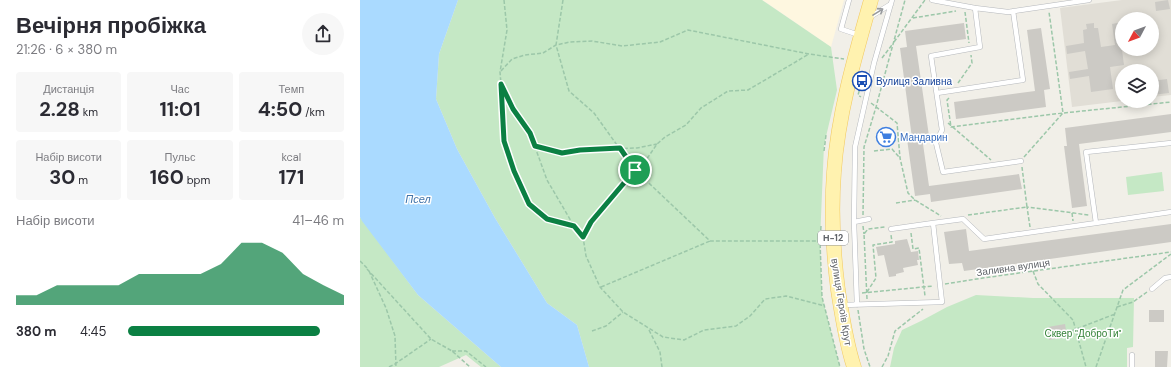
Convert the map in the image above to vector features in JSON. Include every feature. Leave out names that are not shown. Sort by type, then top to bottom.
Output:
[{"type":"main road","name":"вулиця Героїв Крут","points":[[854,367],[850,356],[840,305],[834,259],[832,211],[838,136],[854,61],[871,0]]},
{"type":"lane","points":[[849,0],[841,28],[861,36]]},
{"type":"lane","points":[[932,0],[964,8],[1008,12],[1089,0]]},
{"type":"lane","points":[[865,20],[892,2]]},
{"type":"lane","points":[[857,304],[854,222],[855,146],[873,71],[892,2]]},
{"type":"lane","points":[[975,8],[980,47],[931,56],[942,130],[936,143],[943,172],[1021,161]]},
{"type":"lane","points":[[937,93],[1023,80],[1013,11]]},
{"type":"lane","points":[[1096,223],[1086,152],[1171,143]]},
{"type":"lane","points":[[891,232],[963,218],[984,239],[1171,212]]},
{"type":"lane","points":[[854,222],[869,219]]},
{"type":"lane","points":[[840,305],[942,302],[933,223]]},
{"type":"lane","points":[[1152,289],[1165,278],[1171,277]]},
{"type":"lane","points":[[1132,355],[1132,367]]},
{"type":"path","points":[[504,0],[507,30],[500,72],[504,141],[514,171],[529,204],[547,219],[574,226]]},
{"type":"path","points":[[563,0],[556,45],[569,91],[594,113],[635,170],[710,241]]},
{"type":"path","points":[[864,234],[864,147],[905,0]]},
{"type":"path","points":[[873,71],[926,0]]},
{"type":"path","points":[[1021,161],[1063,113],[1048,6]]},
{"type":"path","points":[[912,18],[964,8],[972,63],[947,100],[952,127]]},
{"type":"path","points":[[500,72],[512,59],[525,54],[542,53],[556,45],[570,42],[592,41],[622,46],[660,42],[688,30],[809,54],[854,61]]},
{"type":"path","points":[[583,237],[591,222],[635,170],[644,163],[657,144],[665,137],[686,125],[701,108],[728,91],[748,90],[809,54]]},
{"type":"path","points":[[501,84],[513,109],[530,133],[547,180],[574,226],[583,237],[586,256],[600,287],[623,312],[663,337],[684,340],[704,330],[736,326],[750,316],[765,299],[786,296],[825,306]]},
{"type":"path","points":[[866,99],[897,123],[900,158],[908,193],[915,200],[945,218]]},
{"type":"path","points":[[952,127],[1063,113],[1171,102]]},
{"type":"path","points":[[941,118],[997,165]]},
{"type":"path","points":[[535,146],[562,153],[580,150],[637,148],[657,144]]},
{"type":"path","points":[[874,151],[892,149],[900,158]]},
{"type":"path","points":[[896,203],[915,200]]},
{"type":"path","points":[[1031,232],[1027,207],[1095,216]]},
{"type":"path","points":[[866,292],[876,278],[873,245],[892,242],[891,232]]},
{"type":"path","points":[[911,232],[913,249],[919,248],[926,302]]},
{"type":"path","points":[[600,287],[710,241],[820,241],[822,297],[840,367]]},
{"type":"path","points":[[1096,367],[1123,290],[1171,253]]},
{"type":"path","name":"Заливна вулиця","points":[[857,294],[940,285],[1171,253]]},
{"type":"path","points":[[360,260],[431,339],[452,351],[470,367]]},
{"type":"path","points":[[367,268],[386,308],[395,336],[395,366]]},
{"type":"path","points":[[1033,271],[1038,284],[1073,320],[1086,367]]},
{"type":"path","points":[[1117,307],[1132,302],[1152,289]]},
{"type":"path","points":[[882,367],[888,356],[895,331],[932,302]]},
{"type":"path","points":[[857,304],[864,349],[870,367]]},
{"type":"path","points":[[592,331],[606,326],[623,312]]},
{"type":"path","points":[[1066,333],[1114,314]]},
{"type":"path","points":[[649,328],[660,352],[662,367]]},
{"type":"path","points":[[389,367],[395,366],[431,339]]},
{"type":"path","points":[[452,351],[466,351],[486,367]]},
{"type":"shaded area","points":[[762,0],[844,0],[831,47],[767,3]]},
{"type":"shaded area","points":[[1122,0],[1171,0],[1171,95],[1159,96],[1159,64],[1115,64],[1115,102],[1072,107],[1060,8]]},
{"type":"green space","points":[[458,0],[762,0],[831,47],[837,90],[824,145],[820,241],[822,297],[840,367],[589,367],[577,325],[547,303],[495,218],[457,149],[436,99],[439,54]]},
{"type":"green space","points":[[1162,172],[1164,191],[1128,195],[1126,177]]},
{"type":"green space","points":[[360,217],[418,295],[501,367],[481,367],[466,355],[439,367],[360,367]]},
{"type":"green space","name":"Сквер \"ДоброТи\"","points":[[976,295],[1033,298],[1134,298],[1133,347],[1127,348],[1127,367],[890,367],[894,348],[902,330],[947,307]]},
{"type":"water","name":"Псел","points":[[360,0],[458,0],[439,54],[436,99],[457,149],[495,218],[547,303],[577,325],[589,367],[501,367],[418,295],[362,221],[360,217]]},
{"type":"building","points":[[1168,0],[1170,9],[1156,11],[1155,2]]},
{"type":"building","points":[[964,23],[966,39],[916,46],[929,136],[922,137],[929,186],[1019,174],[1022,189],[931,202],[930,194],[915,196],[907,139],[912,138],[900,48],[907,47],[905,31]]},
{"type":"building","points":[[1094,23],[1094,28],[1098,28],[1101,47],[1115,45],[1115,56],[1123,56],[1124,64],[1115,64],[1115,66],[1110,67],[1113,89],[1091,92],[1089,76],[1070,79],[1069,72],[1088,69],[1085,51],[1067,54],[1066,46],[1084,43],[1083,30],[1087,29],[1086,24]]},
{"type":"building","points":[[1115,23],[1115,45],[1112,24]]},
{"type":"building","points":[[1041,28],[1050,89],[1044,90],[1046,107],[956,119],[954,102],[1035,91],[1027,30]]},
{"type":"building","points":[[1167,79],[1169,93],[1159,94],[1159,80]]},
{"type":"building","points":[[1171,114],[1171,132],[1079,144],[1087,206],[1072,208],[1064,146],[1067,146],[1065,128]]},
{"type":"building","name":"Мандарин","points":[[892,129],[893,142],[881,144],[879,131]]},
{"type":"building","points":[[1171,224],[1171,242],[964,271],[962,263],[949,264],[944,232],[966,229],[969,251]]},
{"type":"building","points":[[907,239],[911,252],[918,251],[918,265],[903,268],[904,272],[896,274],[896,276],[889,277],[884,255],[878,256],[876,247],[895,244],[895,241]]},
{"type":"building","points":[[1149,310],[1164,310],[1164,322],[1149,322]]},
{"type":"building","points":[[1065,324],[1067,337],[1049,340],[1048,327]]},
{"type":"building","points":[[1155,351],[1168,351],[1167,367],[1155,367]]},
{"type":"place","name":"Вулиця Заливна","points":[[862,81]]},
{"type":"place","name":"Мандарин","points":[[886,137]]},
{"type":"route","points":[[501,84],[513,109],[530,133],[535,146],[562,153],[580,150],[620,148],[635,170],[591,222],[583,237],[574,226],[547,219],[529,204],[514,171],[504,141],[501,84]]}]
